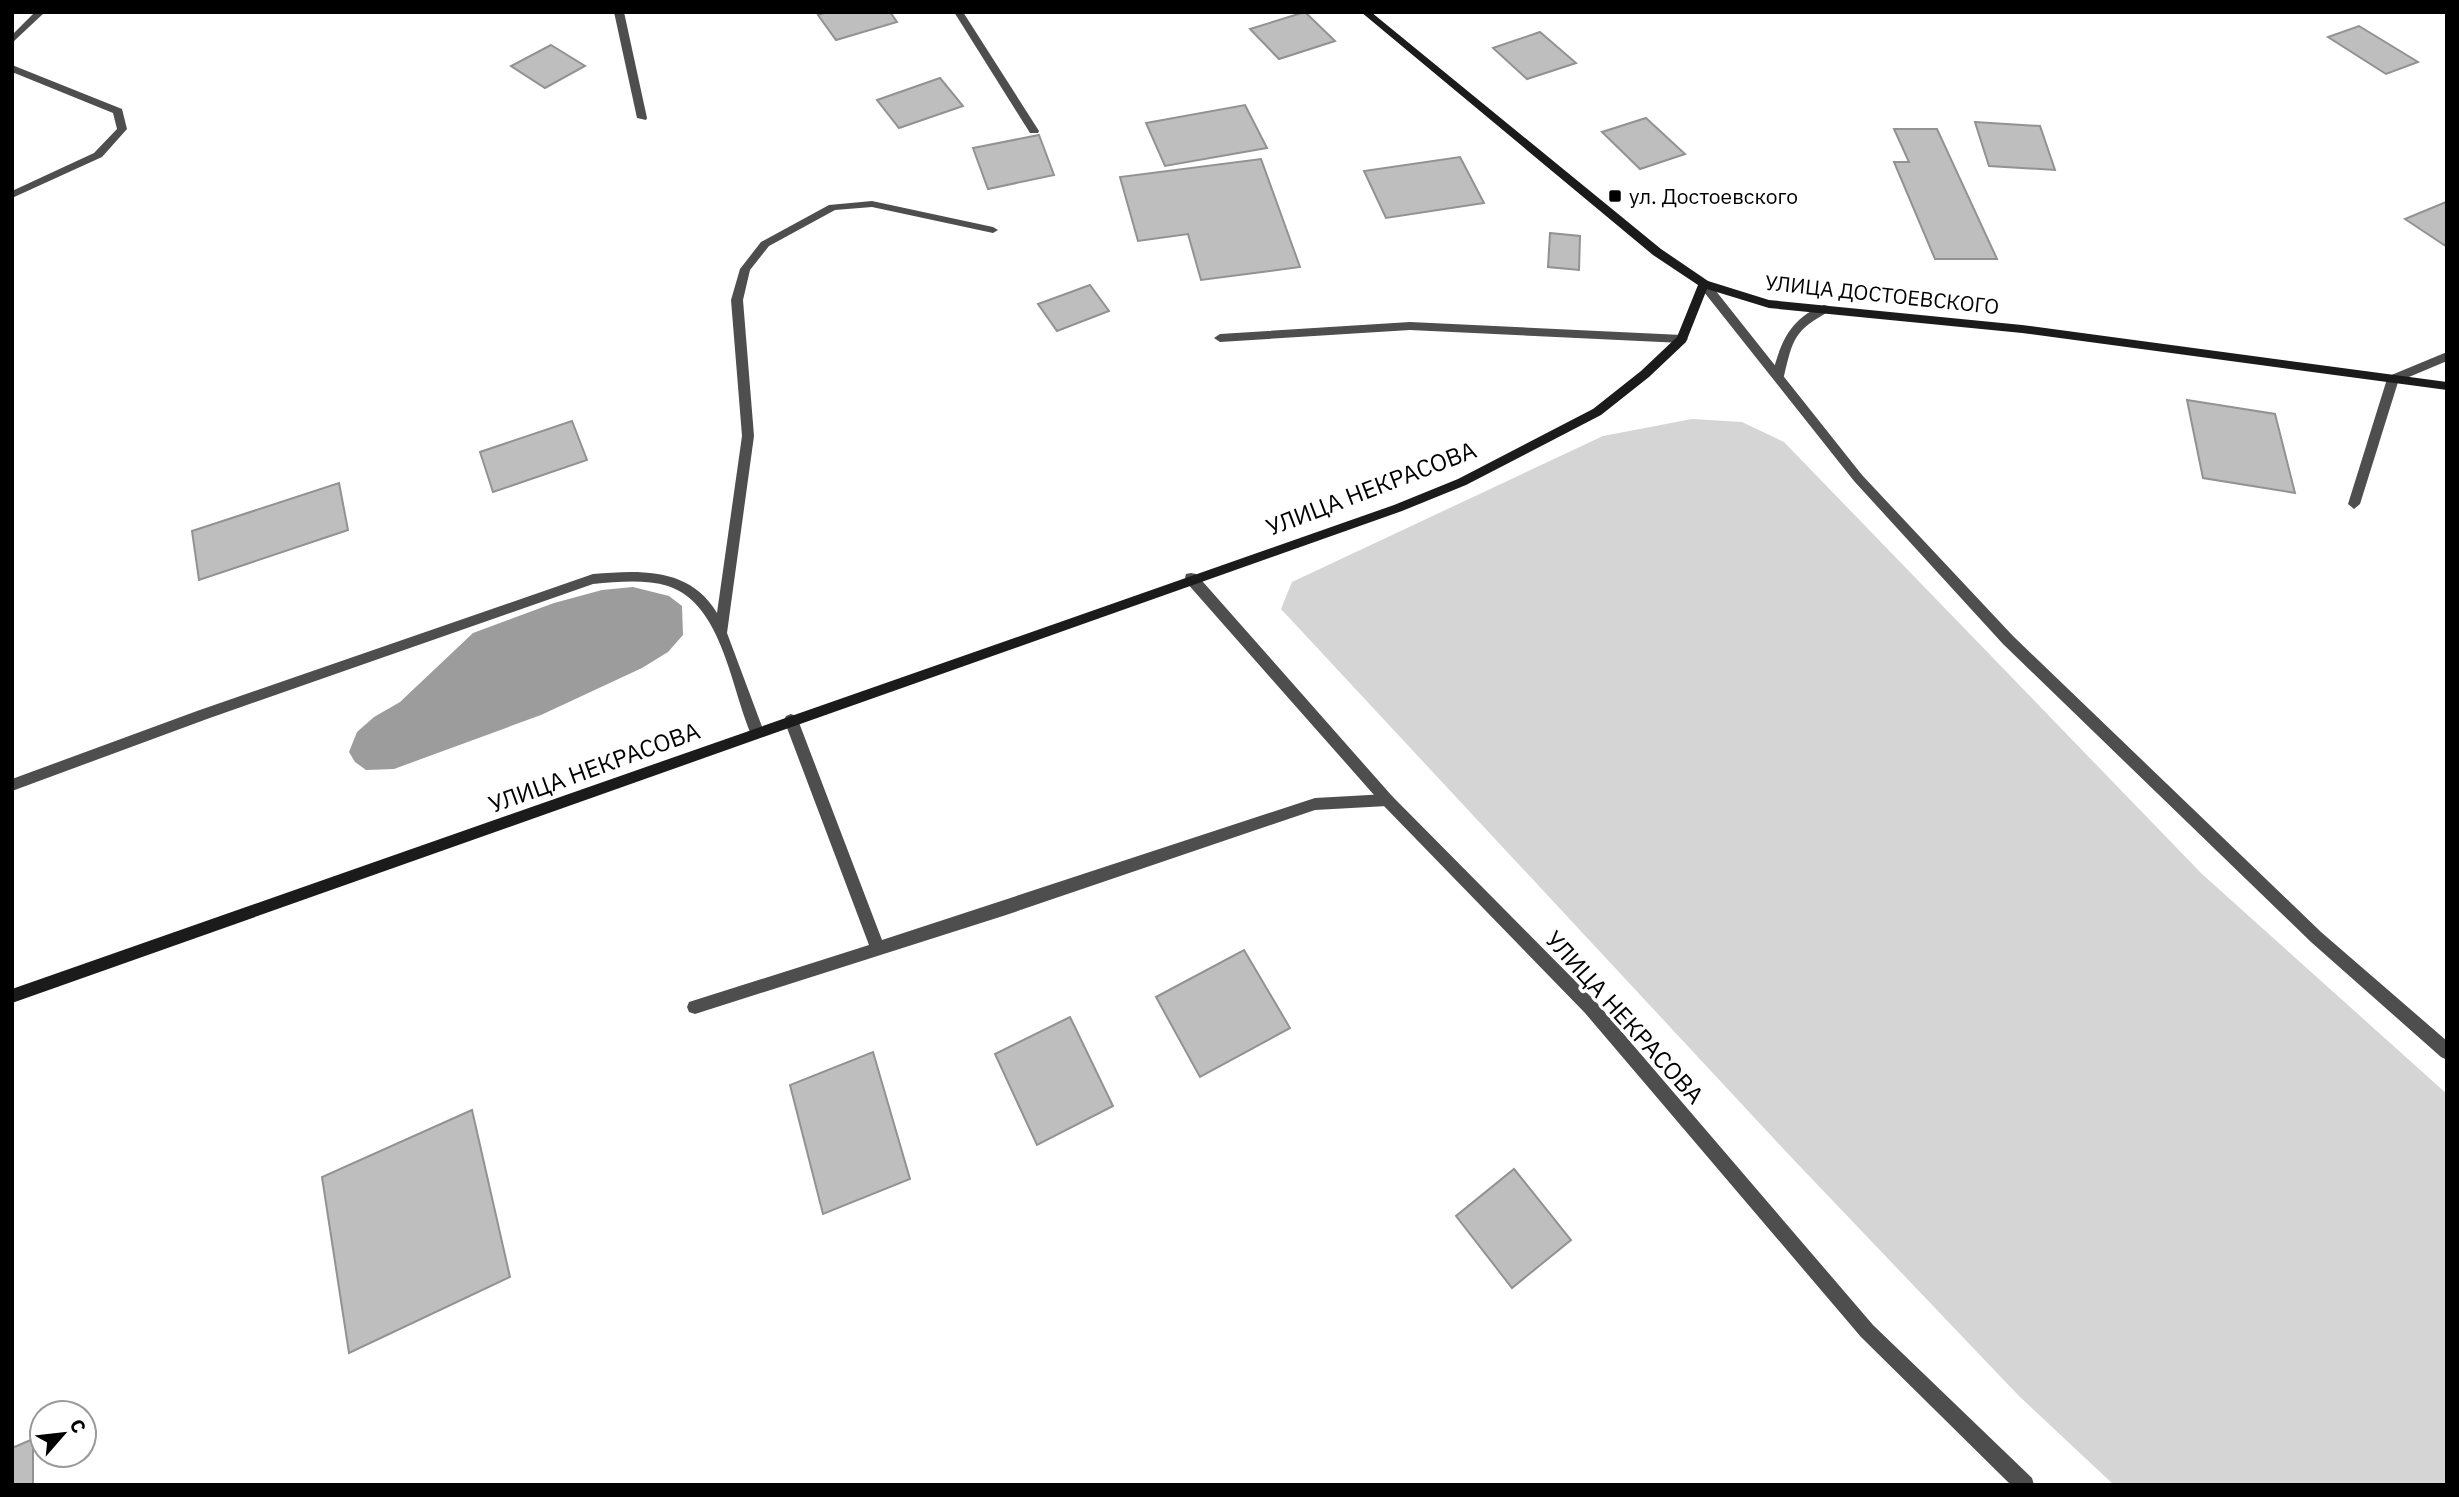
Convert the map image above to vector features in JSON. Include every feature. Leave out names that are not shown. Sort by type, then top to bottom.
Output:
[{"type":"main road","name":"УЛИЦА ДОСТОЕВСКОГО","points":[[1365,12],[1657,252],[1704,284],[1740,297],[1769,304],[2022,328],[2447,386]]},
{"type":"main road","name":"УЛИЦА НЕКРАСОВА","points":[[12,996],[293,901],[757,732],[1191,578],[1398,508],[1462,482],[1597,412],[1645,374],[1682,339],[1704,284]]},
{"type":"street","points":[[12,40],[41,12]]},
{"type":"street","points":[[620,12],[642,118]]},
{"type":"street","points":[[958,12],[1034,131]]},
{"type":"street","points":[[12,68],[118,111],[122,129],[97,155],[12,195]]},
{"type":"street","points":[[721,632],[748,436],[737,300],[745,269],[765,244],[833,207],[872,204],[993,230]]},
{"type":"street","points":[[1704,284],[1858,478],[2008,640],[2316,937],[2447,1052]]},
{"type":"street","points":[[1778,376],[1787,338],[1799,323],[1824,309]]},
{"type":"street","points":[[1220,338],[1410,326],[1682,339]]},
{"type":"street","points":[[2354,504],[2393,379],[2447,356]]},
{"type":"street","points":[[12,785],[202,715],[593,579],[635,576],[668,581],[698,596],[721,632],[757,732]]},
{"type":"street","name":"УЛИЦА НЕКРАСОВА","points":[[1191,578],[1387,800],[1591,1008],[1867,1331],[2025,1485]]},
{"type":"street","points":[[791,720],[878,949]]},
{"type":"street","points":[[695,1007],[1315,804],[1387,800]]},
{"type":"shaded area","points":[[1692,419],[1742,422],[1784,442],[2202,874],[2447,1094],[2447,1485],[2114,1485],[2018,1395],[1791,1157],[1281,609],[1292,582],[1603,436]]},
{"type":"shaded area","points":[[633,587],[669,596],[682,606],[683,635],[668,652],[642,668],[541,715],[394,769],[366,770],[355,762],[349,752],[357,732],[374,717],[400,702],[473,633],[554,603],[602,590]]},
{"type":"building","points":[[827,12],[890,12],[897,22],[836,40],[818,15]]},
{"type":"building","points":[[1305,12],[1335,41],[1279,59],[1250,29]]},
{"type":"building","points":[[2359,26],[2418,62],[2386,74],[2328,37]]},
{"type":"building","points":[[1540,32],[1576,63],[1527,79],[1493,48]]},
{"type":"building","points":[[551,45],[585,66],[545,88],[511,66]]},
{"type":"building","points":[[940,78],[963,106],[899,128],[877,100]]},
{"type":"building","points":[[1245,105],[1267,148],[1165,166],[1146,123]]},
{"type":"building","points":[[1646,118],[1685,154],[1640,169],[1602,132]]},
{"type":"building","points":[[1975,122],[2040,126],[2055,170],[1989,166]]},
{"type":"building","points":[[1894,129],[1937,129],[1997,259],[1935,259],[1894,162],[1909,162]]},
{"type":"building","points":[[1039,135],[1054,175],[988,189],[973,148]]},
{"type":"building","points":[[1460,157],[1484,203],[1386,218],[1364,171]]},
{"type":"building","points":[[1261,159],[1300,267],[1201,280],[1188,234],[1138,241],[1120,177]]},
{"type":"building","points":[[2447,202],[2447,247],[2405,219]]},
{"type":"building","points":[[1550,233],[1580,236],[1579,270],[1548,267]]},
{"type":"building","points":[[1090,285],[1109,311],[1057,331],[1038,304]]},
{"type":"building","points":[[2187,400],[2275,414],[2295,493],[2203,478]]},
{"type":"building","points":[[572,421],[587,460],[493,492],[480,452]]},
{"type":"building","points":[[339,483],[348,530],[199,580],[192,531]]},
{"type":"building","points":[[1244,950],[1290,1028],[1200,1077],[1156,997]]},
{"type":"building","points":[[1070,1017],[1113,1106],[1037,1145],[995,1054]]},
{"type":"building","points":[[873,1052],[910,1179],[823,1214],[790,1085]]},
{"type":"building","points":[[472,1110],[510,1277],[349,1353],[322,1177]]},
{"type":"building","points":[[1514,1169],[1571,1240],[1512,1288],[1456,1216]]},
{"type":"building","points":[[28,1441],[28,1469],[33,1469],[33,1485],[12,1485],[12,1448]]},
{"type":"place","name":"ул. Достоевского","points":[[1615,196]]}]
